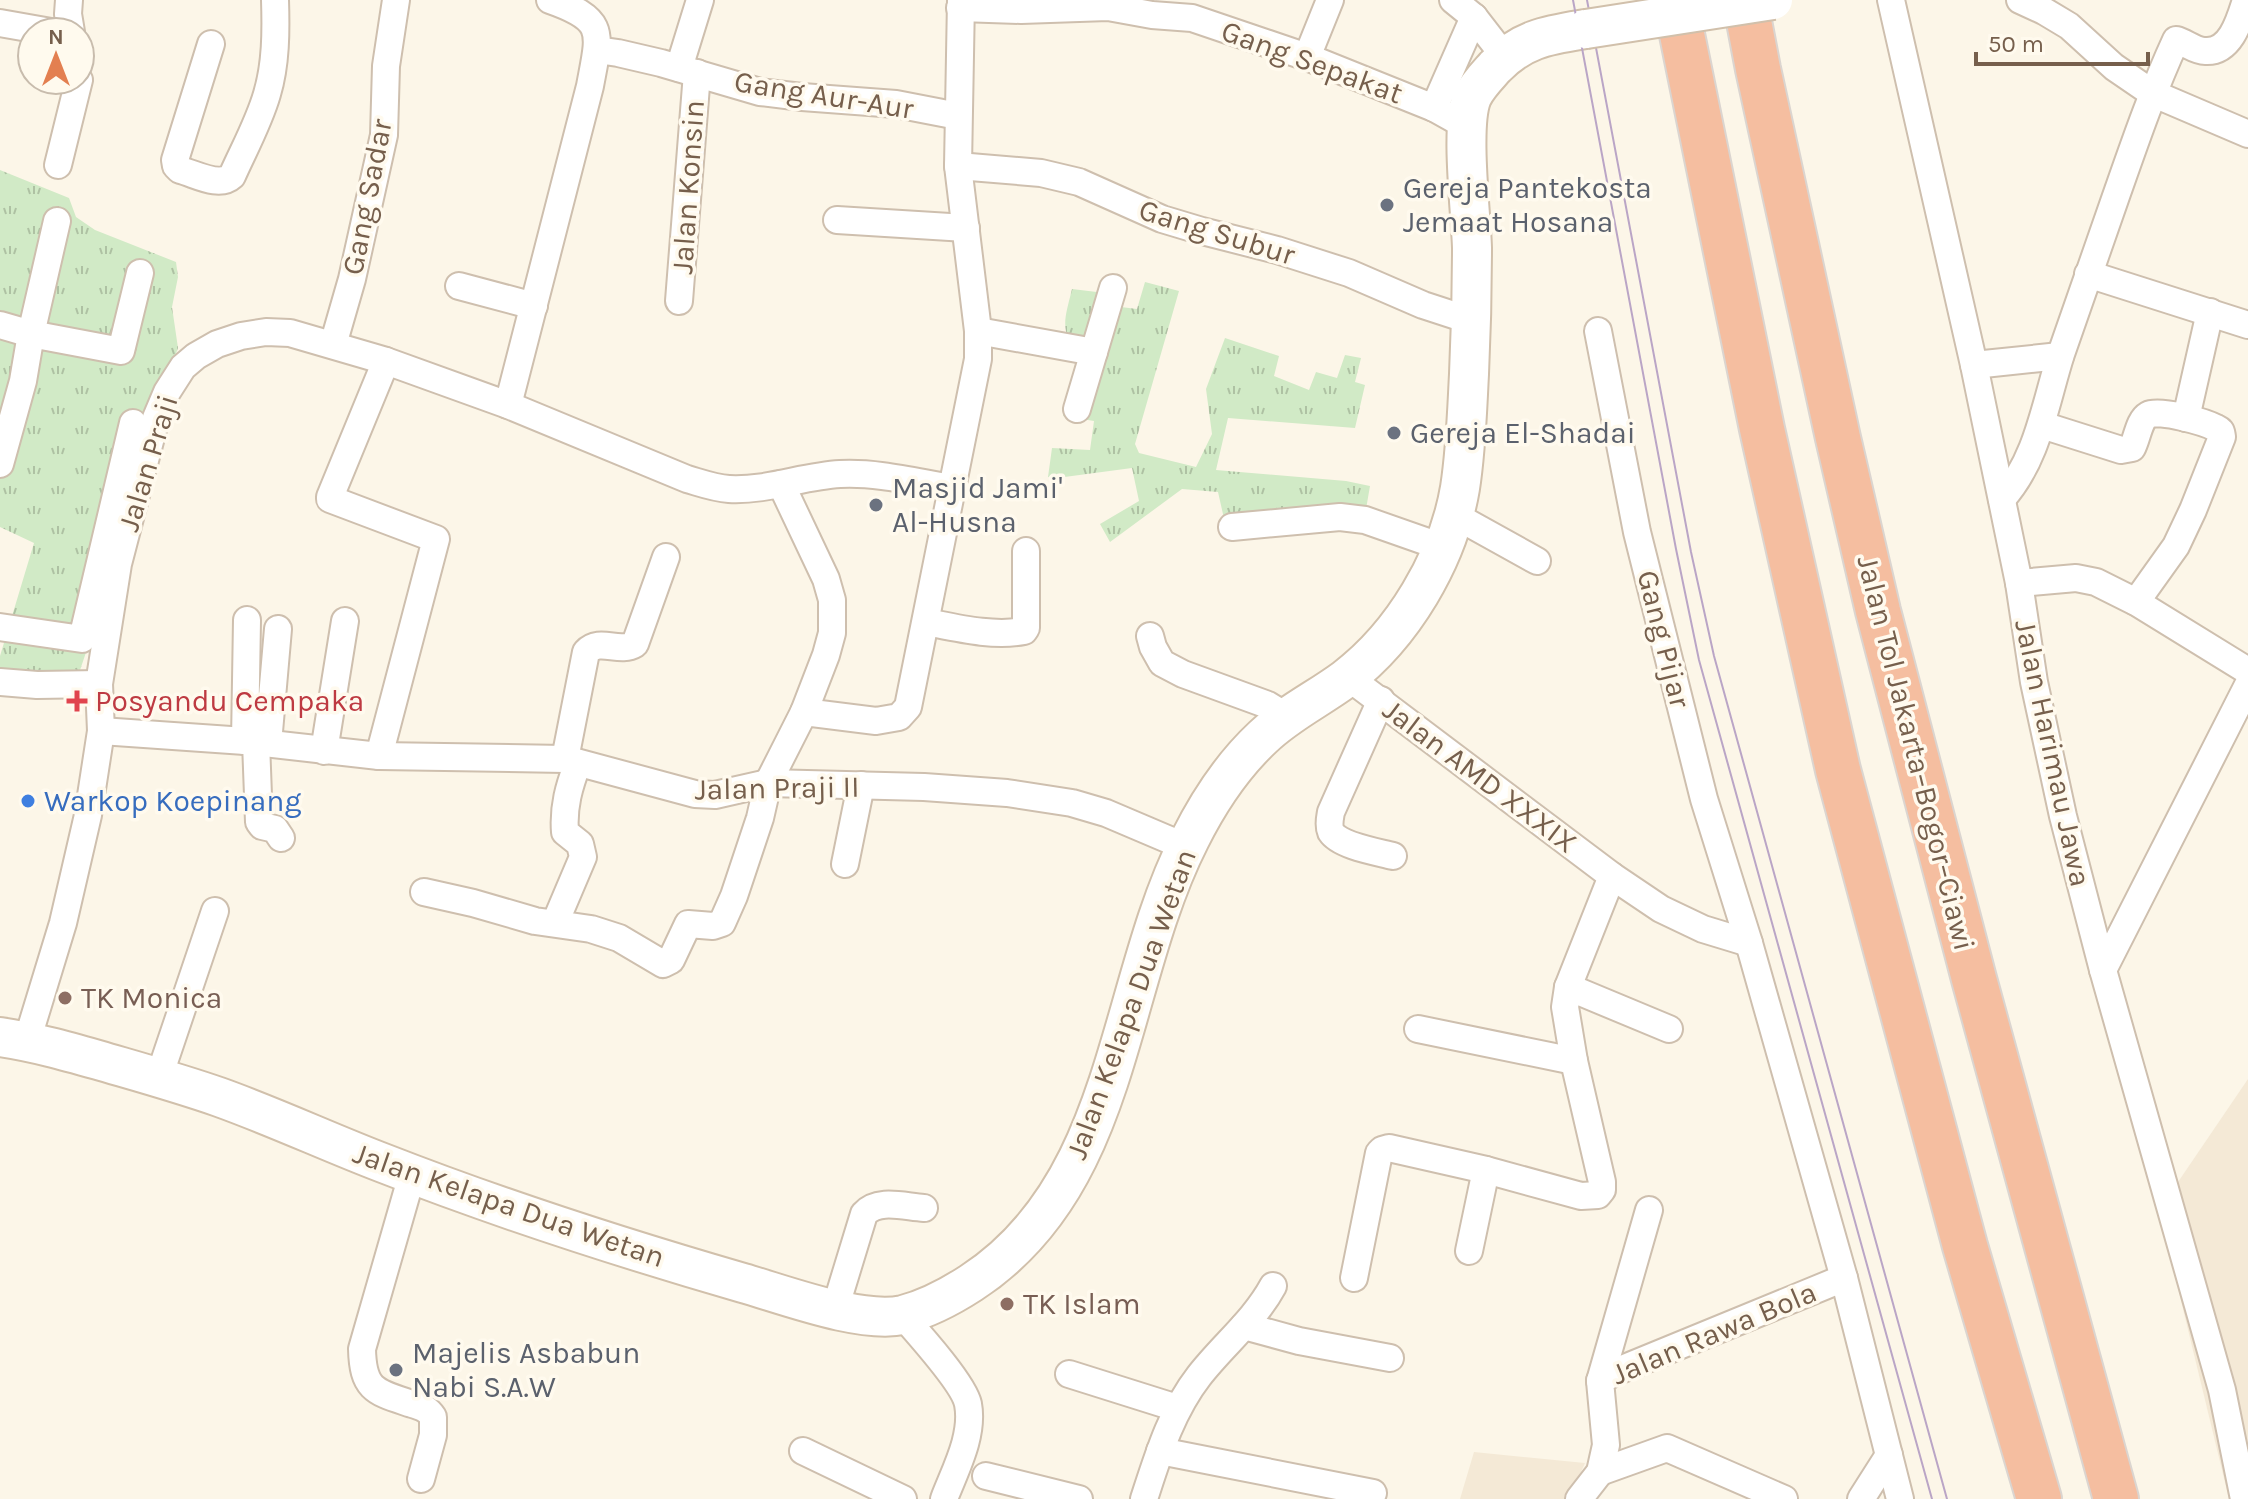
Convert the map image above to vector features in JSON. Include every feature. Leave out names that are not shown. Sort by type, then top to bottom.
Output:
[{"type":"highway","points":[[1675,0],[1762,429],[1838,770],[1965,1246],[2039,1499]]},
{"type":"highway","name":"Jalan Tol Jakarta–Bogor–Ciawi","points":[[1745,0],[1878,611],[1974,979],[2116,1499]]},
{"type":"street","points":[[211,44],[175,160],[180,170],[220,182],[232,176],[267,95],[276,28],[275,0]]},
{"type":"street","name":"Gang Sadar","points":[[333,345],[342,321],[384,135],[386,66],[396,0]]},
{"type":"street","points":[[508,405],[597,50],[597,31],[590,19],[576,9],[550,0]]},
{"type":"street","name":"Jalan Konsin","points":[[679,301],[688,70],[700,0]]},
{"type":"street","points":[[1307,57],[1330,0]]},
{"type":"street","points":[[1453,0],[1474,17],[1505,57]]},
{"type":"street","name":"Jalan Kelapa Dua Wetan","points":[[14,1039],[159,1077],[222,1098],[412,1175],[568,1229],[835,1309],[876,1317],[902,1315],[957,1292],[1004,1260],[1043,1216],[1073,1167],[1097,1116],[1120,1051],[1144,955],[1161,908],[1186,847],[1206,809],[1261,738],[1286,716],[1348,677],[1407,615],[1448,531],[1464,458],[1472,321],[1468,127],[1472,97],[1484,78],[1505,57],[1537,38],[1773,0]]},
{"type":"street","name":"Jalan Harimau Jawa","points":[[1891,0],[1974,365],[2019,583],[2045,735],[2076,870],[2218,1376],[2244,1499]]},
{"type":"street","points":[[2020,0],[2069,26],[2114,67],[2152,93],[2248,134]]},
{"type":"street","points":[[2002,499],[2016,483],[2042,425],[2060,356],[2088,274],[2152,93],[2176,40],[2206,51],[2218,49],[2239,24],[2246,0]]},
{"type":"street","points":[[804,712],[876,721],[899,717],[908,707],[975,380],[978,331],[958,166],[960,4]]},
{"type":"street","name":"Gang Sepakat","points":[[960,4],[1021,10],[1108,7],[1152,15],[1187,17],[1307,57],[1434,108],[1468,127]]},
{"type":"street","points":[[1434,108],[1474,17]]},
{"type":"street","name":"Gang Aur-Aur","points":[[597,50],[688,70],[760,92],[896,104],[958,116]]},
{"type":"street","points":[[58,165],[75,96]]},
{"type":"street","name":"Gang Subur","points":[[958,166],[1041,173],[1079,182],[1162,219],[1349,273],[1423,305],[1472,321]]},
{"type":"street","points":[[837,220],[966,228]]},
{"type":"street","points":[[0,464],[6,418],[23,381],[57,221]]},
{"type":"street","points":[[0,325],[121,351],[140,273]]},
{"type":"street","points":[[2088,274],[2248,325]]},
{"type":"street","points":[[459,286],[534,306]]},
{"type":"street","points":[[1077,409],[1113,288]]},
{"type":"street","points":[[2186,418],[2210,312]]},
{"type":"street","points":[[978,331],[1094,352]]},
{"type":"street","name":"Gang Pijar","points":[[1598,331],[1637,532],[1704,799],[1749,943]]},
{"type":"street","name":"Jalan Praji","points":[[14,1039],[63,923],[78,864],[101,731],[99,684],[118,564],[152,433],[167,392],[183,367],[196,356],[217,344],[254,334],[290,333],[386,361],[508,405],[712,487],[747,489],[822,475],[845,474],[951,488]]},
{"type":"street","points":[[1974,365],[2060,356]]},
{"type":"street","points":[[379,756],[436,539],[330,497],[386,361]]},
{"type":"street","points":[[2042,425],[2121,450],[2128,450],[2135,444],[2147,415],[2159,413],[2218,428],[2222,437],[2176,546],[2136,602]]},
{"type":"street","points":[[0,627],[82,639],[133,423]]},
{"type":"street","points":[[424,892],[535,921],[591,929],[619,938],[666,964],[671,960],[688,924],[717,925],[725,919],[760,818],[768,783],[804,712],[832,633],[832,600],[818,557],[781,484]]},
{"type":"street","points":[[1232,527],[1340,517],[1448,531],[1537,561]]},
{"type":"street","points":[[926,622],[975,630],[1024,631],[1026,551]]},
{"type":"street","points":[[555,923],[583,857],[580,844],[565,832],[564,822],[586,652],[593,646],[627,648],[635,644],[666,557]]},
{"type":"street","points":[[2019,583],[2076,578],[2096,582],[2136,602],[2248,671]]},
{"type":"street","points":[[247,620],[259,822],[262,826],[277,830],[281,838]]},
{"type":"street","points":[[324,751],[345,621]]},
{"type":"street","points":[[256,742],[278,629]]},
{"type":"street","points":[[1150,636],[1162,663],[1183,674],[1268,705],[1286,716]]},
{"type":"street","name":"Jalan AMD XXXIX","points":[[1348,677],[1612,876],[1661,909],[1685,922],[1749,943]]},
{"type":"street","points":[[0,682],[99,684]]},
{"type":"street","points":[[2103,970],[2248,685]]},
{"type":"street","points":[[1381,700],[1329,822],[1331,832],[1349,844],[1393,856]]},
{"type":"street","name":"Jalan Praji II","points":[[101,731],[256,742],[379,756],[572,761],[695,794],[715,795],[768,783],[1007,793],[1072,803],[1106,813],[1186,847]]},
{"type":"street","points":[[845,864],[861,785]]},
{"type":"street","points":[[1354,1278],[1382,1150],[1389,1148],[1486,1170],[1581,1196],[1598,1195],[1602,1190],[1565,1007],[1568,987],[1612,876]]},
{"type":"street","points":[[159,1077],[215,911]]},
{"type":"street","name":"Jalan Rawa Bola","points":[[1600,1472],[1606,1445],[1600,1381],[1629,1366],[1844,1278],[1749,943]]},
{"type":"street","points":[[1568,987],[1669,1029]]},
{"type":"street","points":[[1418,1029],[1574,1061]]},
{"type":"street","points":[[1469,1251],[1486,1170]]},
{"type":"street","points":[[412,1175],[362,1349],[367,1379],[375,1389],[383,1395],[424,1407],[433,1417],[433,1435],[421,1479]]},
{"type":"street","points":[[835,1309],[867,1209],[880,1204],[924,1208]]},
{"type":"street","points":[[1600,1381],[1649,1210]]},
{"type":"street","points":[[1844,1278],[1900,1499]]},
{"type":"street","points":[[1144,1499],[1177,1408],[1198,1377],[1262,1306],[1273,1286]]},
{"type":"street","points":[[902,1315],[961,1388],[969,1407],[965,1442],[944,1499]]},
{"type":"street","points":[[1244,1326],[1299,1341],[1390,1358]]},
{"type":"street","points":[[1069,1374],[1177,1408]]},
{"type":"street","points":[[1579,1499],[1600,1472],[1667,1448],[1784,1499]]},
{"type":"street","points":[[803,1451],[903,1499]]},
{"type":"street","points":[[1160,1451],[1373,1493]]},
{"type":"street","points":[[1861,1499],[1889,1455]]},
{"type":"street","points":[[986,1476],[1079,1499]]},
{"type":"shaded area","points":[[2248,1079],[2248,1499],[2229,1499],[2159,1210]]},
{"type":"shaded area","points":[[1474,1452],[1585,1463],[1569,1499],[1460,1499]]},
{"type":"green space","points":[[0,170],[69,198],[76,217],[95,230],[176,262],[178,277],[172,307],[178,348],[155,410],[100,611],[77,679],[18,674],[0,668],[0,656],[34,543],[0,527]]},
{"type":"green space","points":[[1145,282],[1179,291],[1135,444],[1139,453],[1196,467],[1212,434],[1206,389],[1225,338],[1279,356],[1274,376],[1309,390],[1316,372],[1337,378],[1345,355],[1361,358],[1355,382],[1365,385],[1355,428],[1228,418],[1216,470],[1346,481],[1370,486],[1365,515],[1225,523],[1218,492],[1182,489],[1110,542],[1100,524],[1139,501],[1132,468],[1048,477],[1052,448],[1090,450],[1094,421],[1063,416],[1078,358],[1065,325],[1072,289],[1105,293],[1105,305],[1137,309]]},
{"type":"tram line","points":[[1573,0],[1699,660],[1932,1499]]},
{"type":"tram line","points":[[1587,0],[1691,552],[1714,656],[1947,1499]]},
{"type":"place","name":"Gereja Pantekosta Jemaat Hosana","points":[[1387,205]]},
{"type":"place","name":"Gereja El-Shadai","points":[[1394,433]]},
{"type":"place","name":"Masjid Jami' Al-Husna","points":[[876,505]]},
{"type":"place","name":"Posyandu Cempaka","points":[[77,701]]},
{"type":"place","name":"Warkop Koepinang","points":[[28,801]]},
{"type":"place","name":"TK Monica","points":[[65,998]]},
{"type":"place","name":"TK Islam","points":[[1007,1304]]},
{"type":"place","name":"Majelis Asbabun Nabi S.A.W","points":[[396,1370]]}]
